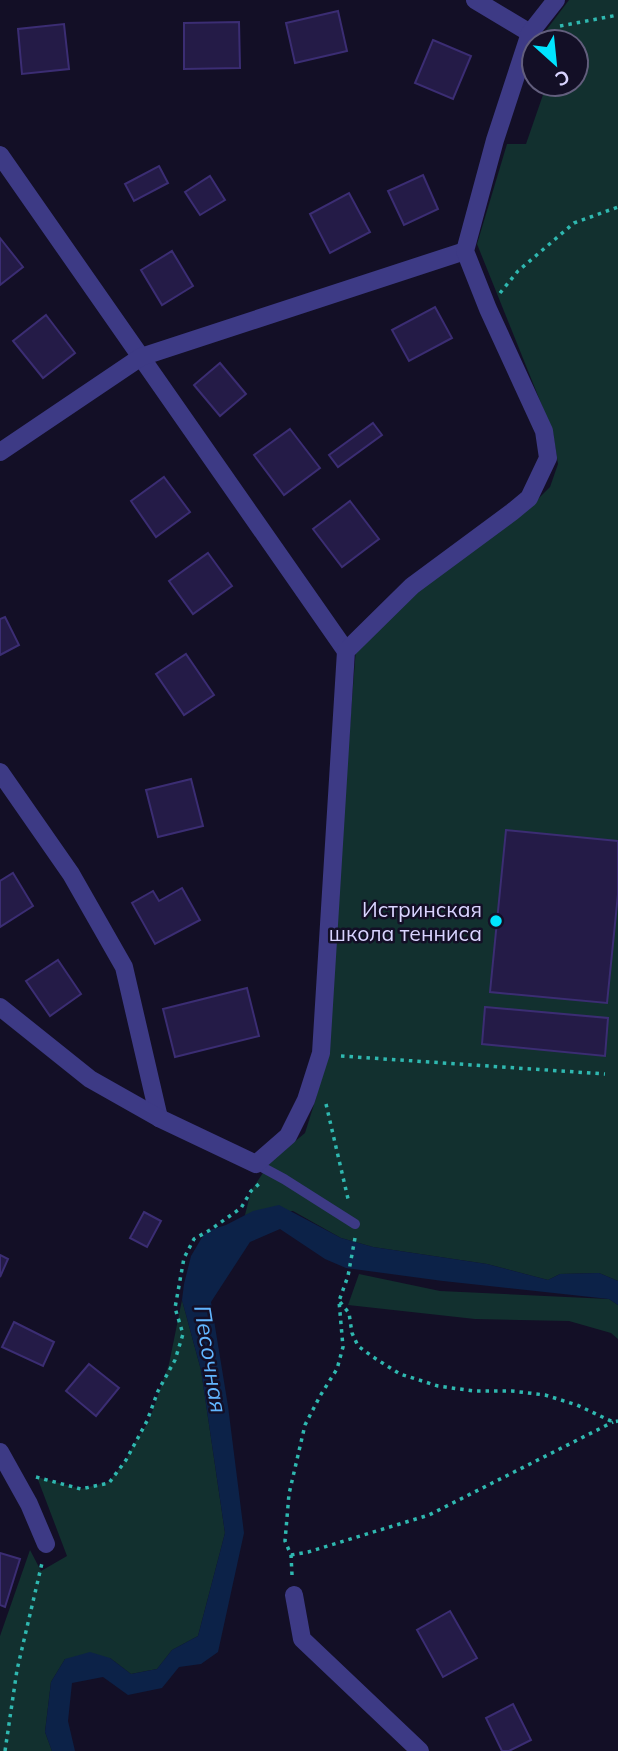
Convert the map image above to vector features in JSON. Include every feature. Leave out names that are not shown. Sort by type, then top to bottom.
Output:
[{"type":"street","points":[[475,0],[522,28]]},
{"type":"street","points":[[534,28],[555,0]]},
{"type":"street","points":[[346,650],[412,586],[529,498],[548,458],[544,431],[488,309],[465,251],[495,140],[520,64]]},
{"type":"street","points":[[0,155],[346,650],[321,1053],[306,1100],[288,1136],[256,1164],[159,1118],[90,1079],[0,1007]]},
{"type":"street","points":[[0,452],[141,357],[465,251]]},
{"type":"street","points":[[0,772],[71,874],[124,967],[159,1118]]},
{"type":"street","points":[[4,1459],[29,1504],[46,1544]]},
{"type":"street","points":[[294,1595],[302,1639],[420,1751]]},
{"type":"lane","points":[[256,1164],[355,1224]]},
{"type":"path","points":[[554,28],[618,15]]},
{"type":"path","points":[[488,309],[518,271],[574,223],[618,207]]},
{"type":"path","points":[[321,1053],[605,1074]]},
{"type":"path","points":[[326,1102],[355,1224]]},
{"type":"path","points":[[4,1459],[37,1477],[81,1489],[109,1483],[126,1461],[175,1360],[183,1334],[175,1308],[184,1258],[194,1239],[241,1208],[251,1191],[265,1180],[284,1179]]},
{"type":"path","points":[[294,1595],[291,1555],[285,1541],[289,1494],[305,1425],[337,1369],[343,1347],[339,1301],[348,1276],[356,1236]]},
{"type":"path","points":[[339,1301],[349,1313],[352,1333],[358,1346],[400,1374],[438,1386],[545,1395],[616,1422]]},
{"type":"path","points":[[291,1555],[429,1515],[616,1422]]},
{"type":"path","points":[[5,1751],[17,1670],[46,1544]]},
{"type":"green space","points":[[569,0],[618,0],[618,1281],[599,1273],[560,1274],[548,1280],[487,1264],[373,1247],[341,1238],[293,1211],[245,1215],[251,1191],[270,1162],[305,1133],[316,1098],[325,1047],[356,648],[362,633],[531,506],[550,487],[558,464],[553,433],[477,244],[507,144],[526,144],[542,98],[590,98],[590,28],[548,28]]},
{"type":"green space","points":[[359,1274],[440,1291],[609,1299],[618,1305],[618,1339],[611,1333],[569,1321],[475,1319],[348,1305]]},
{"type":"green space","points":[[182,1300],[201,1370],[225,1533],[198,1636],[172,1650],[157,1669],[131,1674],[110,1658],[65,1659],[51,1682],[45,1732],[52,1751],[0,1751],[0,1636],[30,1550],[41,1571],[67,1556],[37,1477],[81,1489],[109,1482],[126,1460],[149,1421],[169,1364]]},
{"type":"water","name":"Песочная","points":[[279,1205],[341,1238],[373,1247],[487,1264],[548,1280],[560,1274],[599,1273],[618,1281],[618,1305],[609,1299],[346,1268],[325,1259],[280,1229],[250,1242],[211,1302],[228,1406],[244,1533],[218,1652],[201,1664],[179,1667],[162,1688],[128,1695],[103,1677],[72,1683],[68,1721],[75,1751],[52,1751],[45,1732],[51,1682],[65,1659],[90,1652],[110,1658],[131,1674],[157,1669],[172,1650],[198,1636],[225,1533],[201,1370],[182,1300],[184,1284],[191,1256],[204,1234],[253,1211]]},
{"type":"building","points":[[338,11],[347,51],[295,63],[286,23]]},
{"type":"building","points":[[239,22],[240,68],[184,69],[184,23]]},
{"type":"building","points":[[64,24],[69,69],[22,74],[18,29]]},
{"type":"building","points":[[433,40],[471,56],[453,99],[415,83]]},
{"type":"building","points":[[159,166],[168,183],[134,201],[125,184]]},
{"type":"building","points":[[423,175],[438,209],[404,225],[388,191]]},
{"type":"building","points":[[210,176],[225,200],[200,215],[185,192]]},
{"type":"building","points":[[349,193],[370,232],[330,253],[310,214]]},
{"type":"building","points":[[0,238],[23,267],[0,285]]},
{"type":"building","points":[[172,251],[193,286],[162,305],[141,270]]},
{"type":"building","points":[[435,307],[452,338],[409,361],[392,330]]},
{"type":"building","points":[[46,315],[75,353],[43,378],[13,341]]},
{"type":"building","points":[[220,363],[246,394],[220,416],[194,385]]},
{"type":"building","points":[[373,423],[382,435],[338,467],[329,455]]},
{"type":"building","points":[[290,429],[320,468],[284,495],[254,455]]},
{"type":"building","points":[[164,477],[190,512],[156,537],[131,501]]},
{"type":"building","points":[[350,501],[379,539],[342,567],[313,529]]},
{"type":"building","points":[[208,553],[232,586],[193,614],[169,581]]},
{"type":"building","points":[[5,617],[19,645],[0,655],[0,619]]},
{"type":"building","points":[[186,654],[214,695],[184,715],[156,674]]},
{"type":"building","points":[[191,779],[203,826],[158,837],[146,790]]},
{"type":"building","points":[[506,830],[618,841],[618,894],[607,1003],[490,992]]},
{"type":"building","points":[[13,873],[33,906],[0,927],[0,881]]},
{"type":"building","points":[[182,888],[200,920],[155,944],[132,903],[153,891],[159,901]]},
{"type":"building","points":[[58,960],[81,994],[50,1016],[26,981]]},
{"type":"building","points":[[247,988],[259,1036],[175,1057],[163,1009]]},
{"type":"building","points":[[485,1007],[608,1018],[605,1056],[482,1044]]},
{"type":"building","points":[[144,1212],[161,1221],[147,1247],[130,1238]]},
{"type":"building","points":[[0,1255],[8,1259],[0,1277]]},
{"type":"building","points":[[14,1322],[54,1342],[43,1366],[2,1347]]},
{"type":"building","points":[[89,1364],[119,1388],[96,1416],[66,1391]]},
{"type":"building","points":[[0,1553],[20,1559],[5,1607],[0,1605]]},
{"type":"building","points":[[450,1611],[477,1658],[443,1677],[417,1630]]},
{"type":"building","points":[[513,1704],[531,1740],[509,1751],[502,1751],[486,1718]]},
{"type":"place","name":"Истринская школа тенниса","points":[[496,921]]}]
